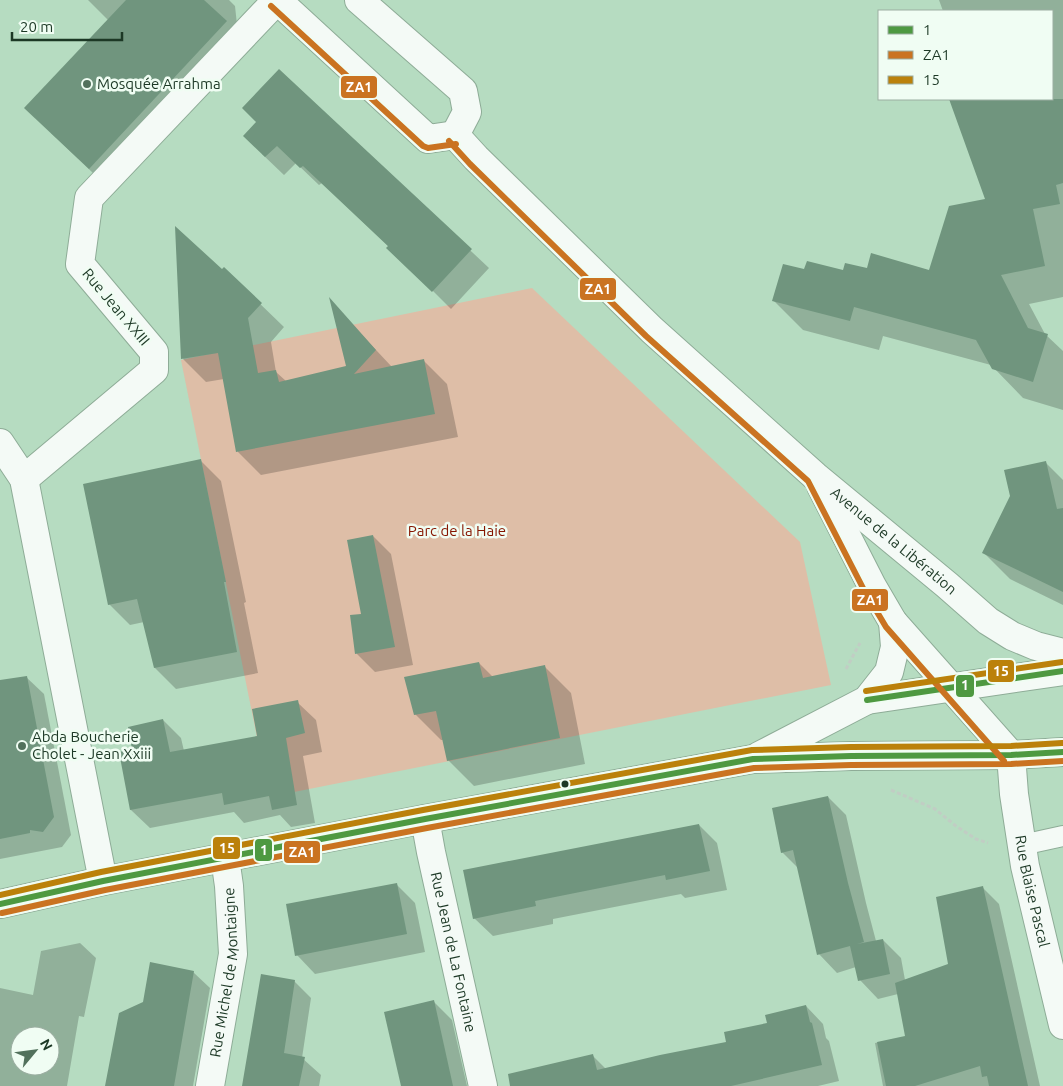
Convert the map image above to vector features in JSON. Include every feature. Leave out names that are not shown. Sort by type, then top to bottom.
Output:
[{"type":"main road","points":[[277,0],[428,139],[455,135]]},
{"type":"main road","name":"Rue Jean XXIII","points":[[24,478],[154,370],[154,352],[80,264],[89,198],[277,0]]},
{"type":"main road","points":[[360,0],[463,91],[467,112],[455,135]]},
{"type":"main road","points":[[455,135],[476,158],[652,330],[815,476]]},
{"type":"main road","points":[[0,443],[24,478],[102,881]]},
{"type":"main road","name":"Avenue de la Libération","points":[[815,476],[872,586],[893,622],[1011,755]]},
{"type":"main road","name":"Avenue de la Libération","points":[[815,476],[988,622],[1012,636],[1036,646],[1063,653]]},
{"type":"main road","name":"Avenue de la Libération","points":[[867,700],[889,672],[895,648],[893,622]]},
{"type":"main road","name":"Avenue de la Libération","points":[[753,759],[867,700],[1063,671]]},
{"type":"main road","points":[[2,902],[425,819],[753,759],[1011,755],[1063,752]]},
{"type":"main road","name":"Rue Blaise Pascal","points":[[1011,755],[1014,794],[1025,866],[1063,1025]]},
{"type":"main road","name":"Rue Jean de La Fontaine","points":[[425,819],[483,1086]]},
{"type":"main road","name":"Rue Michel de Montaigne","points":[[210,1086],[233,954],[229,886],[225,858]]},
{"type":"lane","points":[[1022,845],[1063,836]]},
{"type":"path","points":[[886,788],[935,809],[956,826],[976,838],[997,846],[1022,845]]},
{"type":"green space","name":"Parc de la Haie","points":[[532,288],[800,542],[831,685],[269,797],[181,360]]},
{"type":"building","name":"Mosquée Arrahma","points":[[126,0],[204,0],[227,21],[89,169],[24,108]]},
{"type":"building","points":[[279,69],[472,249],[432,292],[386,248],[388,246],[303,166],[300,168],[277,146],[265,157],[243,136],[256,122],[242,108]]},
{"type":"building","points":[[1063,99],[1063,183],[1056,185],[1060,204],[1033,209],[1045,266],[1001,275],[1028,328],[1048,334],[1033,382],[992,369],[976,340],[854,307],[850,321],[772,301],[783,264],[804,269],[807,261],[843,270],[845,263],[867,268],[871,253],[929,270],[949,206],[985,199],[949,100]]},
{"type":"building","points":[[175,226],[222,269],[224,267],[262,303],[248,318],[258,373],[276,370],[279,382],[346,366],[329,297],[376,350],[354,374],[424,359],[435,414],[236,452],[218,353],[181,359]]},
{"type":"building","points":[[201,459],[226,582],[224,582],[237,652],[154,668],[137,599],[108,605],[83,484]]},
{"type":"building","points":[[1046,461],[1057,509],[1063,508],[1063,592],[982,553],[1010,496],[1004,470]]},
{"type":"building","points":[[373,535],[395,647],[355,654],[350,615],[361,614],[347,540]]},
{"type":"building","points":[[479,662],[483,678],[545,665],[560,738],[447,761],[436,711],[414,715],[404,677]]},
{"type":"building","points":[[27,676],[54,817],[43,832],[30,830],[30,833],[0,839],[0,680]]},
{"type":"building","points":[[298,700],[305,733],[286,738],[297,805],[272,810],[269,796],[224,805],[222,793],[130,810],[119,752],[132,749],[128,727],[163,719],[170,752],[257,736],[252,709]]},
{"type":"building","points":[[828,796],[864,942],[857,944],[883,939],[890,974],[858,981],[850,946],[817,955],[793,850],[781,853],[772,808]]},
{"type":"building","points":[[699,824],[710,871],[666,880],[665,875],[535,901],[536,906],[473,919],[463,870]]},
{"type":"building","points":[[397,883],[407,934],[295,956],[286,904]]},
{"type":"building","points":[[983,886],[1028,1086],[989,1086],[987,1076],[982,1077],[980,1066],[915,1086],[886,1086],[877,1042],[905,1036],[895,983],[948,964],[936,897]]},
{"type":"building","points":[[150,962],[194,971],[174,1086],[105,1086],[119,1013],[143,1002]]},
{"type":"building","points":[[261,974],[295,980],[284,1053],[305,1057],[299,1086],[242,1086]]},
{"type":"building","points":[[434,1000],[453,1086],[401,1086],[384,1012]]},
{"type":"building","points":[[806,1005],[822,1065],[731,1086],[510,1086],[508,1074],[593,1054],[597,1070],[726,1042],[724,1032],[767,1023],[765,1015]]},
{"type":"transit line","name":"ZA1","points":[[271,6],[423,146],[428,148],[456,144]]},
{"type":"transit line","name":"ZA1","points":[[449,141],[470,164],[646,336],[808,481],[864,590],[886,627],[1004,761]]},
{"type":"transit line","name":"15","points":[[866,691],[1062,662]]},
{"type":"transit line","name":"1","points":[[867,700],[1063,671]]},
{"type":"transit line","name":"15","points":[[0,895],[101,872],[423,810],[752,750],[1011,746],[1062,743]]},
{"type":"transit line","name":"1","points":[[0,904],[103,881],[425,819],[753,759],[1011,755],[1063,752]]},
{"type":"transit line","name":"ZA1","points":[[2,913],[105,890],[754,768],[1011,764],[1063,761]]},
{"type":"place","name":"Mosquée Arrahma","points":[[87,84]]},
{"type":"place","name":"Abda Boucherie Cholet - Jean Xxiii","points":[[22,746]]}]
